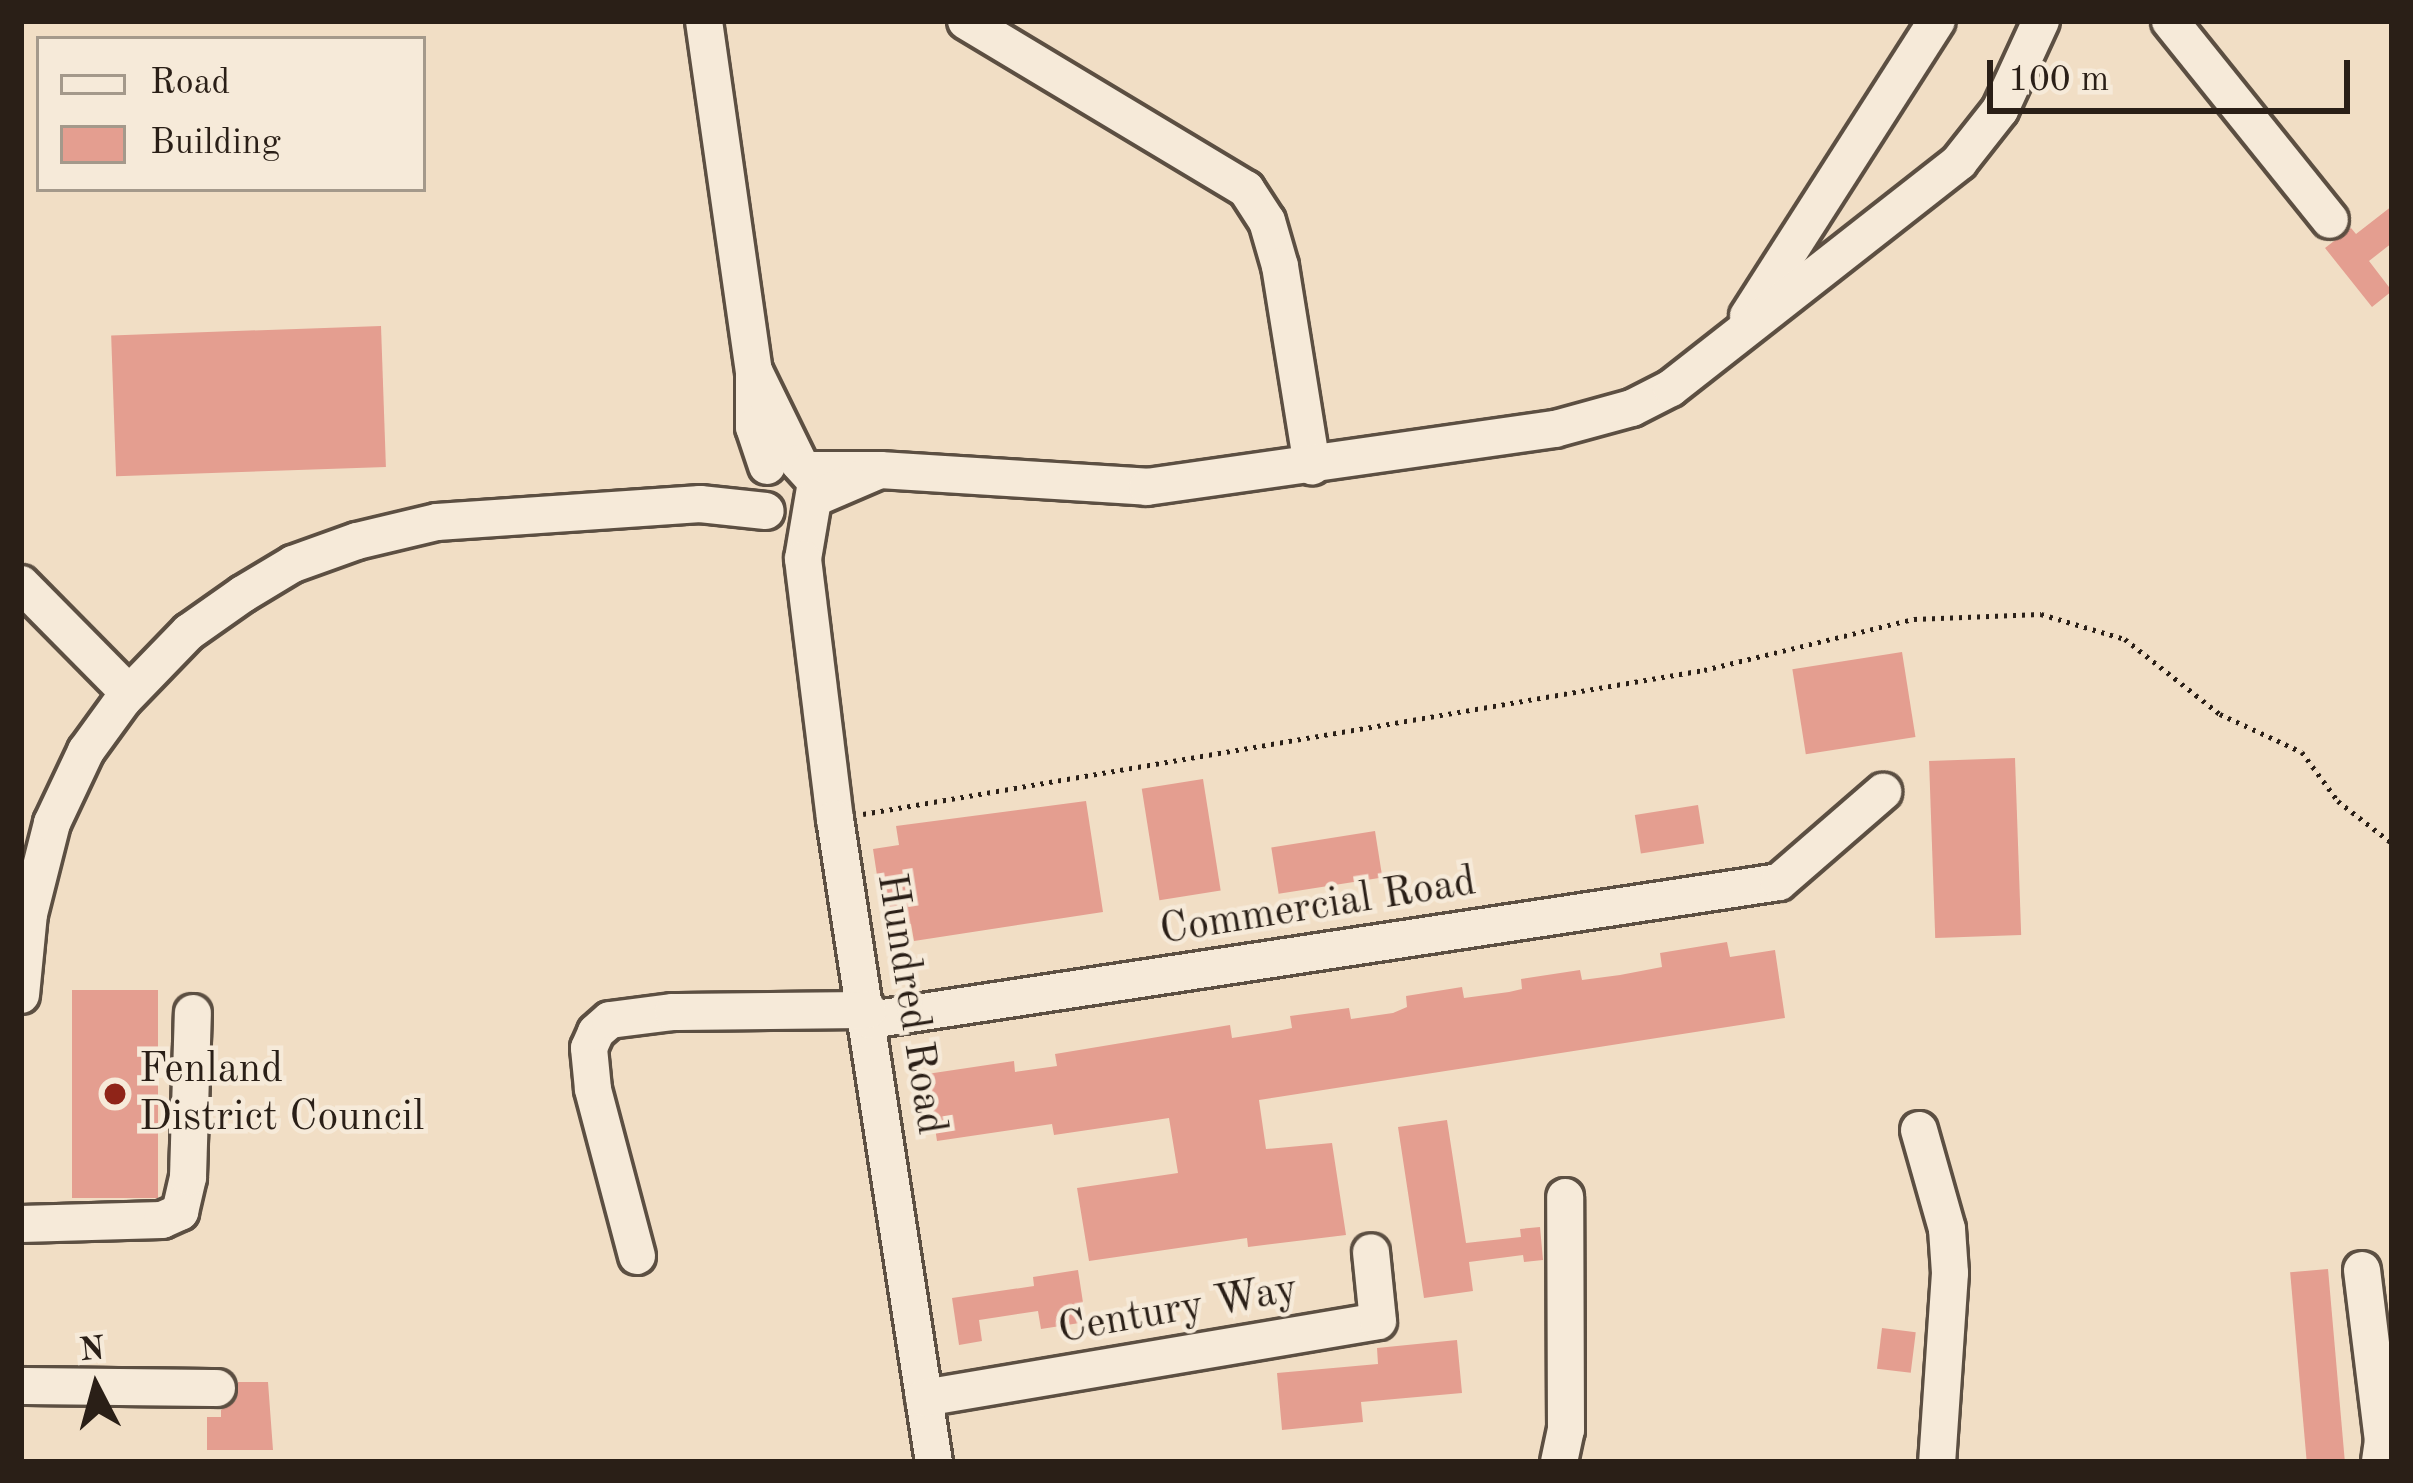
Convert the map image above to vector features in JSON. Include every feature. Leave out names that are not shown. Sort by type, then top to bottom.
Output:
[{"type":"street","name":"Hundred Road","points":[[704,21],[754,371],[754,427],[788,490],[803,559],[835,819],[869,1015],[934,1462]]},
{"type":"street","points":[[966,21],[1246,190],[1268,220],[1280,266],[1312,466]]},
{"type":"street","points":[[1734,338],[1937,21]]},
{"type":"street","points":[[21,995],[29,914],[52,823],[86,752],[129,694],[189,632],[293,564],[357,541],[437,522],[700,504],[880,470],[1147,487],[1555,429],[1632,408],[1671,388],[1959,162],[2000,110],[2041,21]]},
{"type":"street","points":[[2170,21],[2330,220]]},
{"type":"street","points":[[26,600],[129,694]]},
{"type":"street","name":"Commercial Road","points":[[637,1256],[592,1089],[589,1048],[596,1032],[610,1020],[673,1012],[869,1015],[1780,882],[1883,792]]},
{"type":"street","points":[[21,1225],[162,1220],[180,1212],[188,1178],[193,1013]]},
{"type":"street","points":[[1918,1130],[1947,1229],[1950,1273],[1937,1462]]},
{"type":"street","points":[[1559,1462],[1566,1430],[1565,1197]]},
{"type":"street","name":"Century Way","points":[[924,1398],[1378,1321],[1371,1252]]},
{"type":"street","points":[[2362,1270],[2381,1346],[2384,1439],[2380,1462]]},
{"type":"street","points":[[21,1386],[217,1388]]},
{"type":"path","points":[[835,819],[1704,670],[1914,619],[2041,614],[2126,639],[2220,713],[2302,752],[2338,801],[2392,843]]},
{"type":"building","points":[[2392,206],[2392,243],[2369,261],[2392,291],[2372,307],[2325,248],[2351,228],[2356,234]]},
{"type":"building","points":[[381,326],[386,467],[116,476],[111,335]]},
{"type":"building","points":[[1902,652],[1915,737],[1806,754],[1792,669]]},
{"type":"building","points":[[2015,758],[2021,935],[1935,938],[1929,761]]},
{"type":"building","points":[[1203,779],[1221,891],[1159,900],[1142,789]]},
{"type":"building","points":[[1086,801],[1103,912],[914,941],[911,924],[885,928],[873,849],[899,845],[896,826]]},
{"type":"building","points":[[1698,805],[1704,844],[1641,854],[1635,815]]},
{"type":"building","points":[[1375,831],[1382,877],[1279,894],[1271,847]]},
{"type":"building","points":[[1727,942],[1730,957],[1775,950],[1785,1018],[1259,1100],[1266,1149],[1332,1143],[1346,1235],[1248,1247],[1247,1238],[1089,1261],[1077,1188],[1178,1173],[1169,1118],[1054,1135],[1052,1124],[937,1141],[927,1074],[1014,1061],[1015,1072],[1057,1066],[1055,1054],[1230,1025],[1232,1038],[1277,1031],[1292,1028],[1290,1016],[1349,1008],[1351,1019],[1393,1013],[1407,1007],[1406,996],[1462,987],[1464,998],[1509,992],[1522,989],[1521,979],[1580,970],[1582,980],[1620,975],[1662,967],[1660,953]]},
{"type":"building","name":"Fenland District Council","points":[[72,990],[158,990],[158,1198],[72,1198]]},
{"type":"building","points":[[1447,1120],[1466,1243],[1521,1237],[1520,1229],[1540,1227],[1543,1260],[1524,1262],[1523,1255],[1469,1262],[1473,1291],[1424,1298],[1398,1127]]},
{"type":"building","points":[[2328,1269],[2345,1461],[2307,1462],[2290,1272]]},
{"type":"building","points":[[1078,1270],[1086,1322],[1041,1329],[1038,1311],[979,1320],[982,1341],[959,1345],[952,1298],[1034,1286],[1033,1277]]},
{"type":"building","points":[[1882,1328],[1916,1332],[1911,1373],[1877,1369]]},
{"type":"building","points":[[1457,1340],[1462,1393],[1361,1402],[1363,1422],[1282,1430],[1277,1373],[1378,1364],[1377,1348]]},
{"type":"building","points":[[238,1382],[268,1382],[273,1450],[207,1450],[207,1417],[221,1417],[221,1410],[236,1400]]},
{"type":"place","name":"Fenland District Council","points":[[115,1094]]}]
